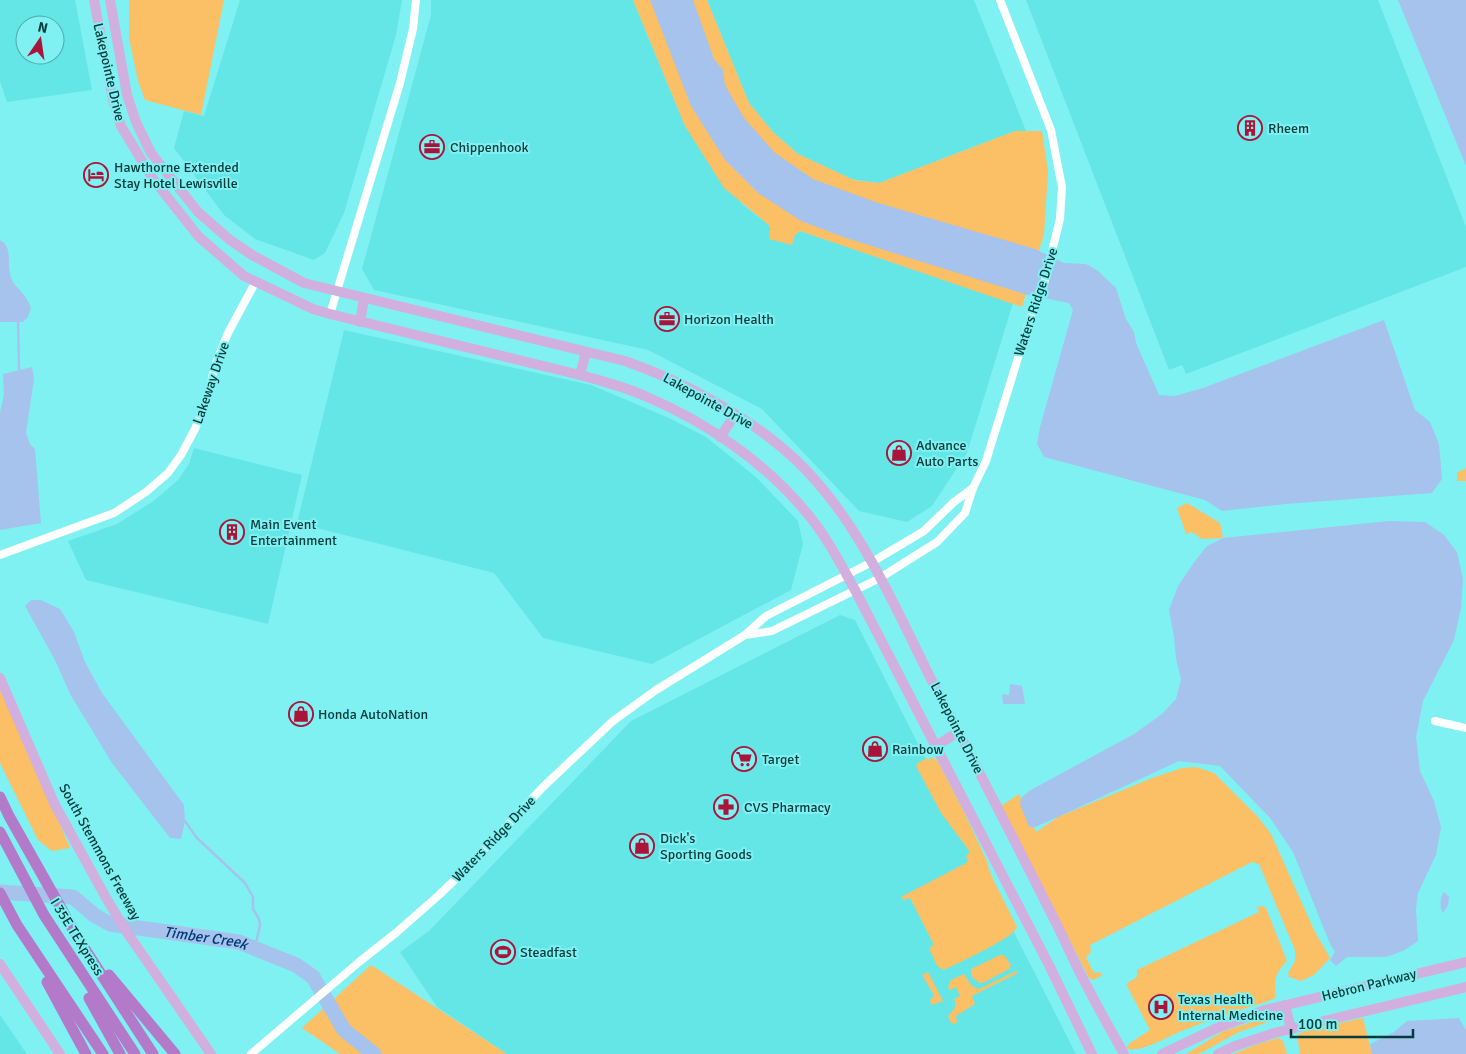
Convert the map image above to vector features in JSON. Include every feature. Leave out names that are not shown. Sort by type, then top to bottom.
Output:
[{"type":"highway","points":[[0,797],[9,816]]},
{"type":"highway","points":[[0,801],[79,940],[154,1054]]},
{"type":"highway","name":"I 35E TEXpress","points":[[0,832],[44,915],[135,1054]]},
{"type":"highway","points":[[0,894],[86,1054]]},
{"type":"highway","points":[[44,915],[120,1054]]},
{"type":"highway","points":[[17,925],[104,1054]]},
{"type":"highway","points":[[79,940],[175,1054]]},
{"type":"main road","name":"Lakepointe Drive","points":[[94,0],[113,100],[121,126],[152,180],[180,216],[199,238],[244,276],[313,309],[580,375],[645,395],[692,419],[720,437],[754,461],[795,500],[813,520],[834,550],[847,574],[1049,965],[1092,1054]]},
{"type":"main road","name":"Lakepointe Drive","points":[[110,0],[127,95],[136,122],[152,153],[198,212],[230,240],[272,267],[304,283],[586,352],[656,372],[684,385],[762,432],[797,461],[832,501],[872,562],[1055,919],[1088,988],[1124,1054]]},
{"type":"main road","points":[[113,100],[127,95]]},
{"type":"main road","points":[[360,322],[364,299]]},
{"type":"main road","points":[[580,375],[586,352]]},
{"type":"main road","points":[[720,437],[735,415]]},
{"type":"main road","name":"South Stemmons Freeway","points":[[0,678],[51,796],[74,840],[126,931],[212,1054]]},
{"type":"main road","points":[[936,746],[958,732]]},
{"type":"main road","name":"Hebron Parkway","points":[[1162,1054],[1217,1028],[1265,1010],[1466,962]]},
{"type":"main road","points":[[0,964],[60,1054]]},
{"type":"main road","name":"Hebron Parkway","points":[[1218,1054],[1242,1043],[1292,1029],[1466,987]]},
{"type":"main road","points":[[1286,1005],[1292,1029]]},
{"type":"street","points":[[330,314],[400,83],[413,29],[416,0]]},
{"type":"street","name":"Waters Ridge Drive","points":[[746,635],[772,631],[880,578],[937,542],[965,513],[972,488],[986,461],[1031,316],[1043,288],[1060,219],[1062,187],[1055,147],[1043,110],[1000,0]]},
{"type":"street","name":"Lakeway Drive","points":[[0,555],[120,511],[168,473],[181,455],[195,429],[207,399],[215,366],[228,333],[256,283]]},
{"type":"street","name":"Waters Ridge Drive","points":[[250,1054],[291,1018],[398,932],[439,895],[543,787],[613,721],[656,690],[746,635],[766,616],[872,562],[924,531],[954,502],[972,488]]},
{"type":"street","points":[[1435,721],[1466,728]]},
{"type":"shaded area","points":[[0,0],[75,0],[92,90],[7,102],[0,81]]},
{"type":"shaded area","points":[[129,0],[224,0],[201,115],[145,100],[138,81],[129,38]]},
{"type":"shaded area","points":[[240,0],[402,0],[396,35],[344,213],[325,253],[314,260],[255,239],[224,215],[174,148],[184,111],[204,116]]},
{"type":"shaded area","points":[[431,0],[633,0],[685,126],[742,204],[770,226],[795,235],[800,231],[1013,303],[967,453],[932,506],[907,522],[859,511],[762,409],[648,350],[374,290],[362,269],[431,15]]},
{"type":"shaded area","points":[[633,0],[707,0],[749,103],[773,132],[798,154],[854,180],[879,183],[1015,131],[1042,131],[1048,171],[1044,234],[1022,307],[800,231],[795,235],[792,245],[769,239],[770,226],[724,188],[685,126]]},
{"type":"shaded area","points":[[650,0],[693,0],[714,59],[723,70],[725,85],[744,118],[775,153],[813,179],[875,202],[1035,249],[1064,263],[1086,264],[1097,270],[1116,288],[1126,319],[1134,332],[1136,343],[1159,395],[1175,396],[1203,388],[1384,320],[1415,410],[1430,422],[1439,444],[1442,479],[1432,493],[1286,504],[1222,511],[1205,500],[1044,457],[1037,444],[1040,427],[1073,310],[1069,303],[1024,294],[843,237],[801,221],[758,193],[725,160],[691,106]]},
{"type":"shaded area","points":[[707,0],[974,0],[1026,131],[1015,131],[879,183],[851,179],[798,154],[773,132],[749,103]]},
{"type":"shaded area","points":[[1026,0],[1378,0],[1466,227],[1466,267],[1186,374],[1182,365],[1169,370]]},
{"type":"shaded area","points":[[1398,0],[1466,0],[1466,166]]},
{"type":"shaded area","points":[[0,240],[7,247],[12,280],[26,297],[31,308],[28,317],[23,322],[0,322]]},
{"type":"shaded area","points":[[344,330],[591,385],[669,418],[706,437],[756,477],[798,521],[803,544],[791,590],[652,664],[543,638],[494,573],[297,523]]},
{"type":"shaded area","points":[[32,367],[34,379],[26,433],[30,444],[35,449],[41,523],[0,530],[0,413],[4,394],[3,374]]},
{"type":"shaded area","points":[[194,448],[302,475],[268,624],[86,580],[68,541],[117,524],[155,500],[178,480],[189,464]]},
{"type":"shaded area","points":[[1466,468],[1466,481],[1457,481],[1457,473]]},
{"type":"shaded area","points":[[1187,503],[1220,523],[1223,538],[1202,539],[1192,532],[1186,534],[1177,508]]},
{"type":"shaded area","points":[[1389,521],[1425,522],[1444,535],[1457,552],[1463,579],[1461,608],[1454,640],[1423,701],[1416,737],[1420,771],[1434,801],[1441,827],[1436,855],[1418,893],[1416,909],[1418,941],[1403,951],[1386,957],[1347,957],[1336,966],[1330,960],[1335,952],[1330,944],[1293,852],[1270,818],[1220,766],[1179,761],[1058,817],[1035,827],[1029,827],[1020,804],[1021,798],[1029,791],[1134,734],[1162,714],[1176,699],[1181,679],[1169,610],[1178,586],[1207,546],[1223,538]]},
{"type":"shaded area","points":[[31,600],[41,600],[60,609],[74,632],[85,662],[102,693],[184,805],[185,821],[181,839],[170,838],[112,763],[70,694],[55,660],[25,606]]},
{"type":"shaded area","points":[[840,615],[855,620],[1076,1054],[507,1054],[437,1007],[400,952],[429,931],[631,721]]},
{"type":"shaded area","points":[[0,684],[70,848],[52,851],[38,840],[0,763]]},
{"type":"shaded area","points":[[1010,684],[1022,686],[1025,704],[1003,704],[1002,694],[1009,695]]},
{"type":"shaded area","points":[[930,757],[937,760],[962,808],[986,859],[991,875],[1017,927],[1014,932],[996,944],[944,970],[937,966],[929,948],[934,945],[910,898],[904,900],[901,897],[968,862],[966,856],[970,852],[941,813],[916,766],[927,758],[929,761]]},
{"type":"shaded area","points":[[1196,767],[1214,773],[1258,817],[1271,834],[1314,930],[1330,958],[1314,975],[1301,981],[1289,977],[1288,973],[1295,961],[1295,950],[1259,864],[1252,862],[1090,945],[1091,952],[1086,957],[1094,973],[1099,972],[1103,975],[1093,980],[1089,978],[1001,806],[1019,794],[1036,832],[1058,817],[1152,778],[1182,768]]},
{"type":"shaded area","points":[[1444,892],[1449,897],[1448,905],[1443,913],[1440,902]]},
{"type":"shaded area","points":[[1262,906],[1266,908],[1287,961],[1280,969],[1275,981],[1275,998],[1194,1026],[1144,1047],[1137,1049],[1126,1048],[1130,1043],[1150,1030],[1126,984],[1137,977],[1137,970],[1259,912],[1257,907]]},
{"type":"shaded area","points":[[1000,955],[1004,955],[1011,965],[1009,969],[983,983],[979,983],[971,976],[971,969]]},
{"type":"shaded area","points":[[371,965],[507,1054],[340,1054],[302,1028]]},
{"type":"shaded area","points":[[1016,971],[1018,973],[972,996],[975,1004],[956,1016],[957,1022],[955,1024],[951,1023],[948,1016],[955,1006],[954,999],[960,996],[956,987],[950,990],[948,987],[951,980],[964,974],[972,986],[979,989]]},
{"type":"shaded area","points":[[928,972],[943,1001],[932,1005],[930,1001],[934,995],[922,975]]},
{"type":"shaded area","points":[[0,1015],[27,1054],[0,1054]]},
{"type":"shaded area","points":[[1274,1016],[1274,1020],[1239,1032],[1199,1054],[1186,1054],[1224,1031]]},
{"type":"shaded area","points":[[1363,1018],[1372,1054],[1300,1054],[1297,1035],[1305,1031]]},
{"type":"shaded area","points":[[1459,1018],[1466,1030],[1466,1054],[1372,1054],[1370,1044],[1394,1032],[1407,1021]]},
{"type":"shaded area","points":[[1278,1038],[1283,1041],[1287,1054],[1233,1054],[1258,1044]]},
{"type":"waterway","points":[[18,322],[19,370]]},
{"type":"waterway","points":[[185,821],[196,837],[245,883],[253,897],[253,909],[260,925],[255,948]]},
{"type":"waterway","name":"Timber Creek","points":[[0,892],[73,897],[94,915],[110,924],[239,942],[296,965],[313,977],[344,1030],[374,1054]]},
{"type":"place","name":"Rheem","points":[[1250,128]]},
{"type":"place","name":"Chippenhook","points":[[432,147]]},
{"type":"place","name":"Hawthorne Extended Stay Hotel Lewisville","points":[[96,175]]},
{"type":"place","name":"Horizon Health","points":[[667,319]]},
{"type":"place","name":"Advance Auto Parts","points":[[899,453]]},
{"type":"place","name":"Main Event Entertainment","points":[[232,532]]},
{"type":"place","name":"Honda AutoNation","points":[[301,714]]},
{"type":"place","name":"Rainbow","points":[[875,749]]},
{"type":"place","name":"Target","points":[[744,759]]},
{"type":"place","name":"CVS Pharmacy","points":[[726,807]]},
{"type":"place","name":"Dick's Sporting Goods","points":[[642,846]]},
{"type":"place","name":"Steadfast","points":[[503,952]]},
{"type":"place","name":"Texas Health Internal Medicine","points":[[1161,1007]]}]
